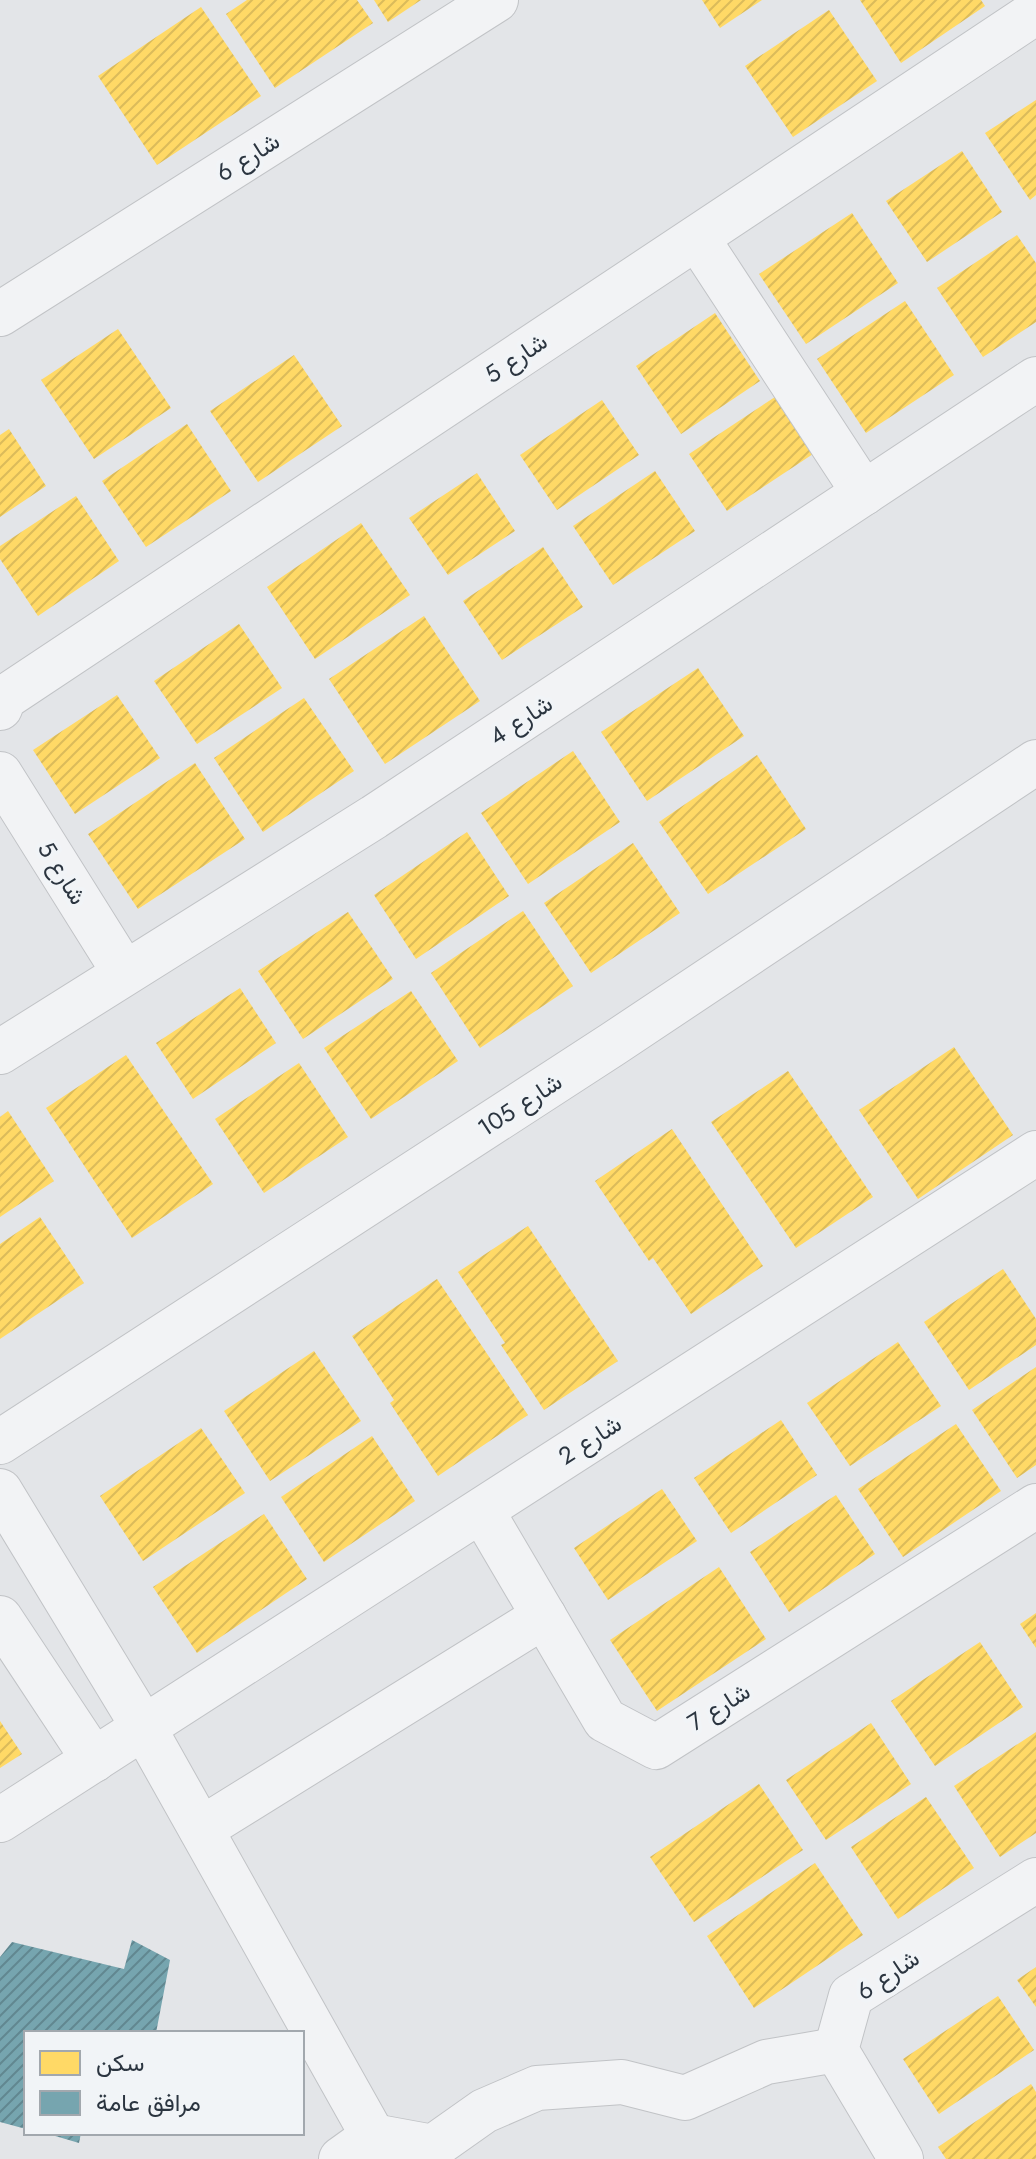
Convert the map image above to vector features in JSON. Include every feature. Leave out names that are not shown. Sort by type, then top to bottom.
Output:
[{"type":"street","name":"شارع 6","points":[[0,314],[496,0]]},
{"type":"street","name":"شارع 5","points":[[0,708],[4,698],[1036,12]]},
{"type":"street","points":[[697,238],[864,493]]},
{"type":"street","name":"شارع 4","points":[[0,1052],[374,817],[1036,379]]},
{"type":"street","name":"شارع 105","points":[[0,1442],[613,1044],[1036,762]]},
{"type":"street","name":"شارع 5","points":[[0,774],[124,972]]},
{"type":"street","name":"شارع 2","points":[[0,1820],[1036,1153]]},
{"type":"street","points":[[0,1491],[144,1728],[201,1829],[300,2031]]},
{"type":"street","name":"شارع 7","points":[[482,1511],[605,1720],[656,1747],[1036,1506]]},
{"type":"street","points":[[201,1829],[544,1616]]},
{"type":"street","points":[[0,1618],[94,1760]]},
{"type":"street","name":"شارع 6","points":[[836,2050],[851,1996],[1036,1880]]},
{"type":"street","points":[[304,2039],[357,2147],[433,2147],[484,2111],[537,2088],[622,2082],[685,2098],[766,2062],[836,2050],[901,2159]]},
{"type":"building: سكن","points":[[247,0],[357,0],[373,23],[275,88],[226,14]]},
{"type":"building: سكن","points":[[374,0],[421,0],[388,22]]},
{"type":"building: سكن","points":[[702,0],[762,0],[720,28]]},
{"type":"building: سكن","points":[[860,0],[981,0],[985,6],[901,63]]},
{"type":"building: سكن","points":[[201,7],[261,96],[157,165],[98,76]]},
{"type":"building: سكن","points":[[829,10],[877,81],[793,137],[745,66]]},
{"type":"building: سكن","points":[[1036,100],[1036,195],[1030,200],[985,133]]},
{"type":"building: سكن","points":[[962,151],[1002,212],[927,262],[886,201]]},
{"type":"building: سكن","points":[[852,213],[898,283],[806,344],[759,274]]},
{"type":"building: سكن","points":[[1017,235],[1036,263],[1036,322],[983,357],[937,288]]},
{"type":"building: سكن","points":[[905,301],[954,375],[866,433],[817,359]]},
{"type":"building: سكن","points":[[715,313],[760,381],[681,434],[636,366]]},
{"type":"building: سكن","points":[[118,329],[171,408],[94,459],[41,380]]},
{"type":"building: سكن","points":[[294,355],[342,426],[258,482],[210,411]]},
{"type":"building: سكن","points":[[775,397],[813,454],[727,511],[689,454]]},
{"type":"building: سكن","points":[[602,400],[639,455],[557,510],[520,455]]},
{"type":"building: سكن","points":[[187,424],[231,491],[146,547],[102,481]]},
{"type":"building: سكن","points":[[9,429],[46,486],[0,517],[0,435]]},
{"type":"building: سكن","points":[[655,471],[695,531],[613,585],[573,526]]},
{"type":"building: سكن","points":[[477,473],[515,531],[448,575],[409,518]]},
{"type":"building: سكن","points":[[76,496],[119,561],[38,616],[0,559],[0,546]]},
{"type":"building: سكن","points":[[361,523],[410,595],[315,659],[267,587]]},
{"type":"building: سكن","points":[[543,547],[583,607],[502,660],[463,601]]},
{"type":"building: سكن","points":[[424,616],[480,701],[385,764],[329,679]]},
{"type":"building: سكن","points":[[239,624],[282,688],[197,744],[154,681]]},
{"type":"building: سكن","points":[[698,668],[744,736],[647,801],[601,732]]},
{"type":"building: سكن","points":[[117,695],[160,758],[75,814],[33,750]]},
{"type":"building: سكن","points":[[304,698],[354,771],[263,832],[214,758]]},
{"type":"building: سكن","points":[[573,751],[620,822],[528,884],[481,813]]},
{"type":"building: سكن","points":[[757,755],[806,829],[708,894],[659,822]]},
{"type":"building: سكن","points":[[195,763],[245,839],[138,909],[88,834]]},
{"type":"building: سكن","points":[[467,832],[509,896],[416,959],[374,895]]},
{"type":"building: سكن","points":[[633,843],[680,913],[591,973],[544,903]]},
{"type":"building: سكن","points":[[523,911],[573,986],[480,1048],[431,973]]},
{"type":"building: سكن","points":[[348,912],[393,979],[303,1039],[258,971]]},
{"type":"building: سكن","points":[[240,988],[276,1043],[193,1099],[156,1043]]},
{"type":"building: سكن","points":[[411,991],[458,1061],[371,1119],[324,1048]]},
{"type":"building: سكن","points":[[954,1047],[1013,1135],[918,1199],[859,1110]]},
{"type":"building: سكن","points":[[126,1055],[213,1184],[132,1238],[46,1108]]},
{"type":"building: سكن","points":[[299,1063],[348,1137],[264,1193],[215,1119]]},
{"type":"building: سكن","points":[[788,1071],[873,1197],[796,1248],[711,1122]]},
{"type":"building: سكن","points":[[8,1111],[54,1181],[0,1217],[0,1117]]},
{"type":"building: سكن","points":[[672,1129],[763,1266],[691,1314],[653,1258],[649,1261],[595,1181]]},
{"type":"building: سكن","points":[[40,1217],[84,1283],[0,1339],[0,1244]]},
{"type":"building: سكن","points":[[528,1226],[618,1361],[544,1410],[458,1272]]},
{"type":"building: سكن","points":[[1003,1269],[1036,1319],[1036,1345],[969,1390],[924,1322]]},
{"type":"building: سكن","points":[[437,1279],[528,1415],[438,1476],[390,1403],[394,1400],[352,1336]]},
{"type":"building: سكن","points":[[898,1342],[941,1406],[850,1466],[807,1403]]},
{"type":"building: سكن","points":[[314,1351],[361,1421],[270,1481],[224,1411]]},
{"type":"building: سكن","points":[[1036,1367],[1036,1465],[1017,1478],[972,1410]]},
{"type":"building: سكن","points":[[781,1420],[817,1475],[731,1533],[694,1478]]},
{"type":"building: سكن","points":[[956,1424],[1001,1491],[903,1557],[858,1489]]},
{"type":"building: سكن","points":[[201,1428],[245,1493],[143,1561],[100,1496]]},
{"type":"building: سكن","points":[[372,1436],[415,1501],[324,1562],[281,1497]]},
{"type":"building: سكن","points":[[662,1489],[697,1541],[608,1600],[574,1548]]},
{"type":"building: سكن","points":[[836,1495],[875,1554],[789,1612],[750,1552]]},
{"type":"building: سكن","points":[[264,1514],[307,1579],[197,1653],[153,1587]]},
{"type":"building: سكن","points":[[719,1567],[766,1639],[657,1711],[610,1640]]},
{"type":"building: سكن","points":[[1036,1613],[1036,1648],[1020,1624]]},
{"type":"building: سكن","points":[[980,1642],[1023,1707],[935,1766],[891,1701]]},
{"type":"building: سكن","points":[[0,1721],[22,1754],[0,1768]]},
{"type":"building: سكن","points":[[871,1723],[911,1784],[826,1840],[786,1780]]},
{"type":"building: سكن","points":[[1036,1732],[1036,1833],[1000,1857],[954,1786]]},
{"type":"building: سكن","points":[[759,1784],[803,1850],[694,1922],[650,1857]]},
{"type":"building: سكن","points":[[926,1797],[974,1868],[898,1919],[851,1847]]},
{"type":"building: سكن","points":[[815,1863],[863,1935],[754,2008],[707,1936]]},
{"type":"building: سكن","points":[[1036,1967],[1036,2007],[1017,1980]]},
{"type":"building: سكن","points":[[998,1996],[1034,2050],[939,2114],[903,2059]]},
{"type":"building: سكن","points":[[1031,2084],[1036,2092],[1036,2159],[946,2159],[938,2147]]},
{"type":"building: مرافق عامة","points":[[132,1940],[170,1960],[156,2031],[24,2031],[24,2128],[0,2122],[0,1957],[12,1942],[124,1969]]},
{"type":"building: مرافق عامة","points":[[52,2135],[81,2135],[79,2143]]}]
